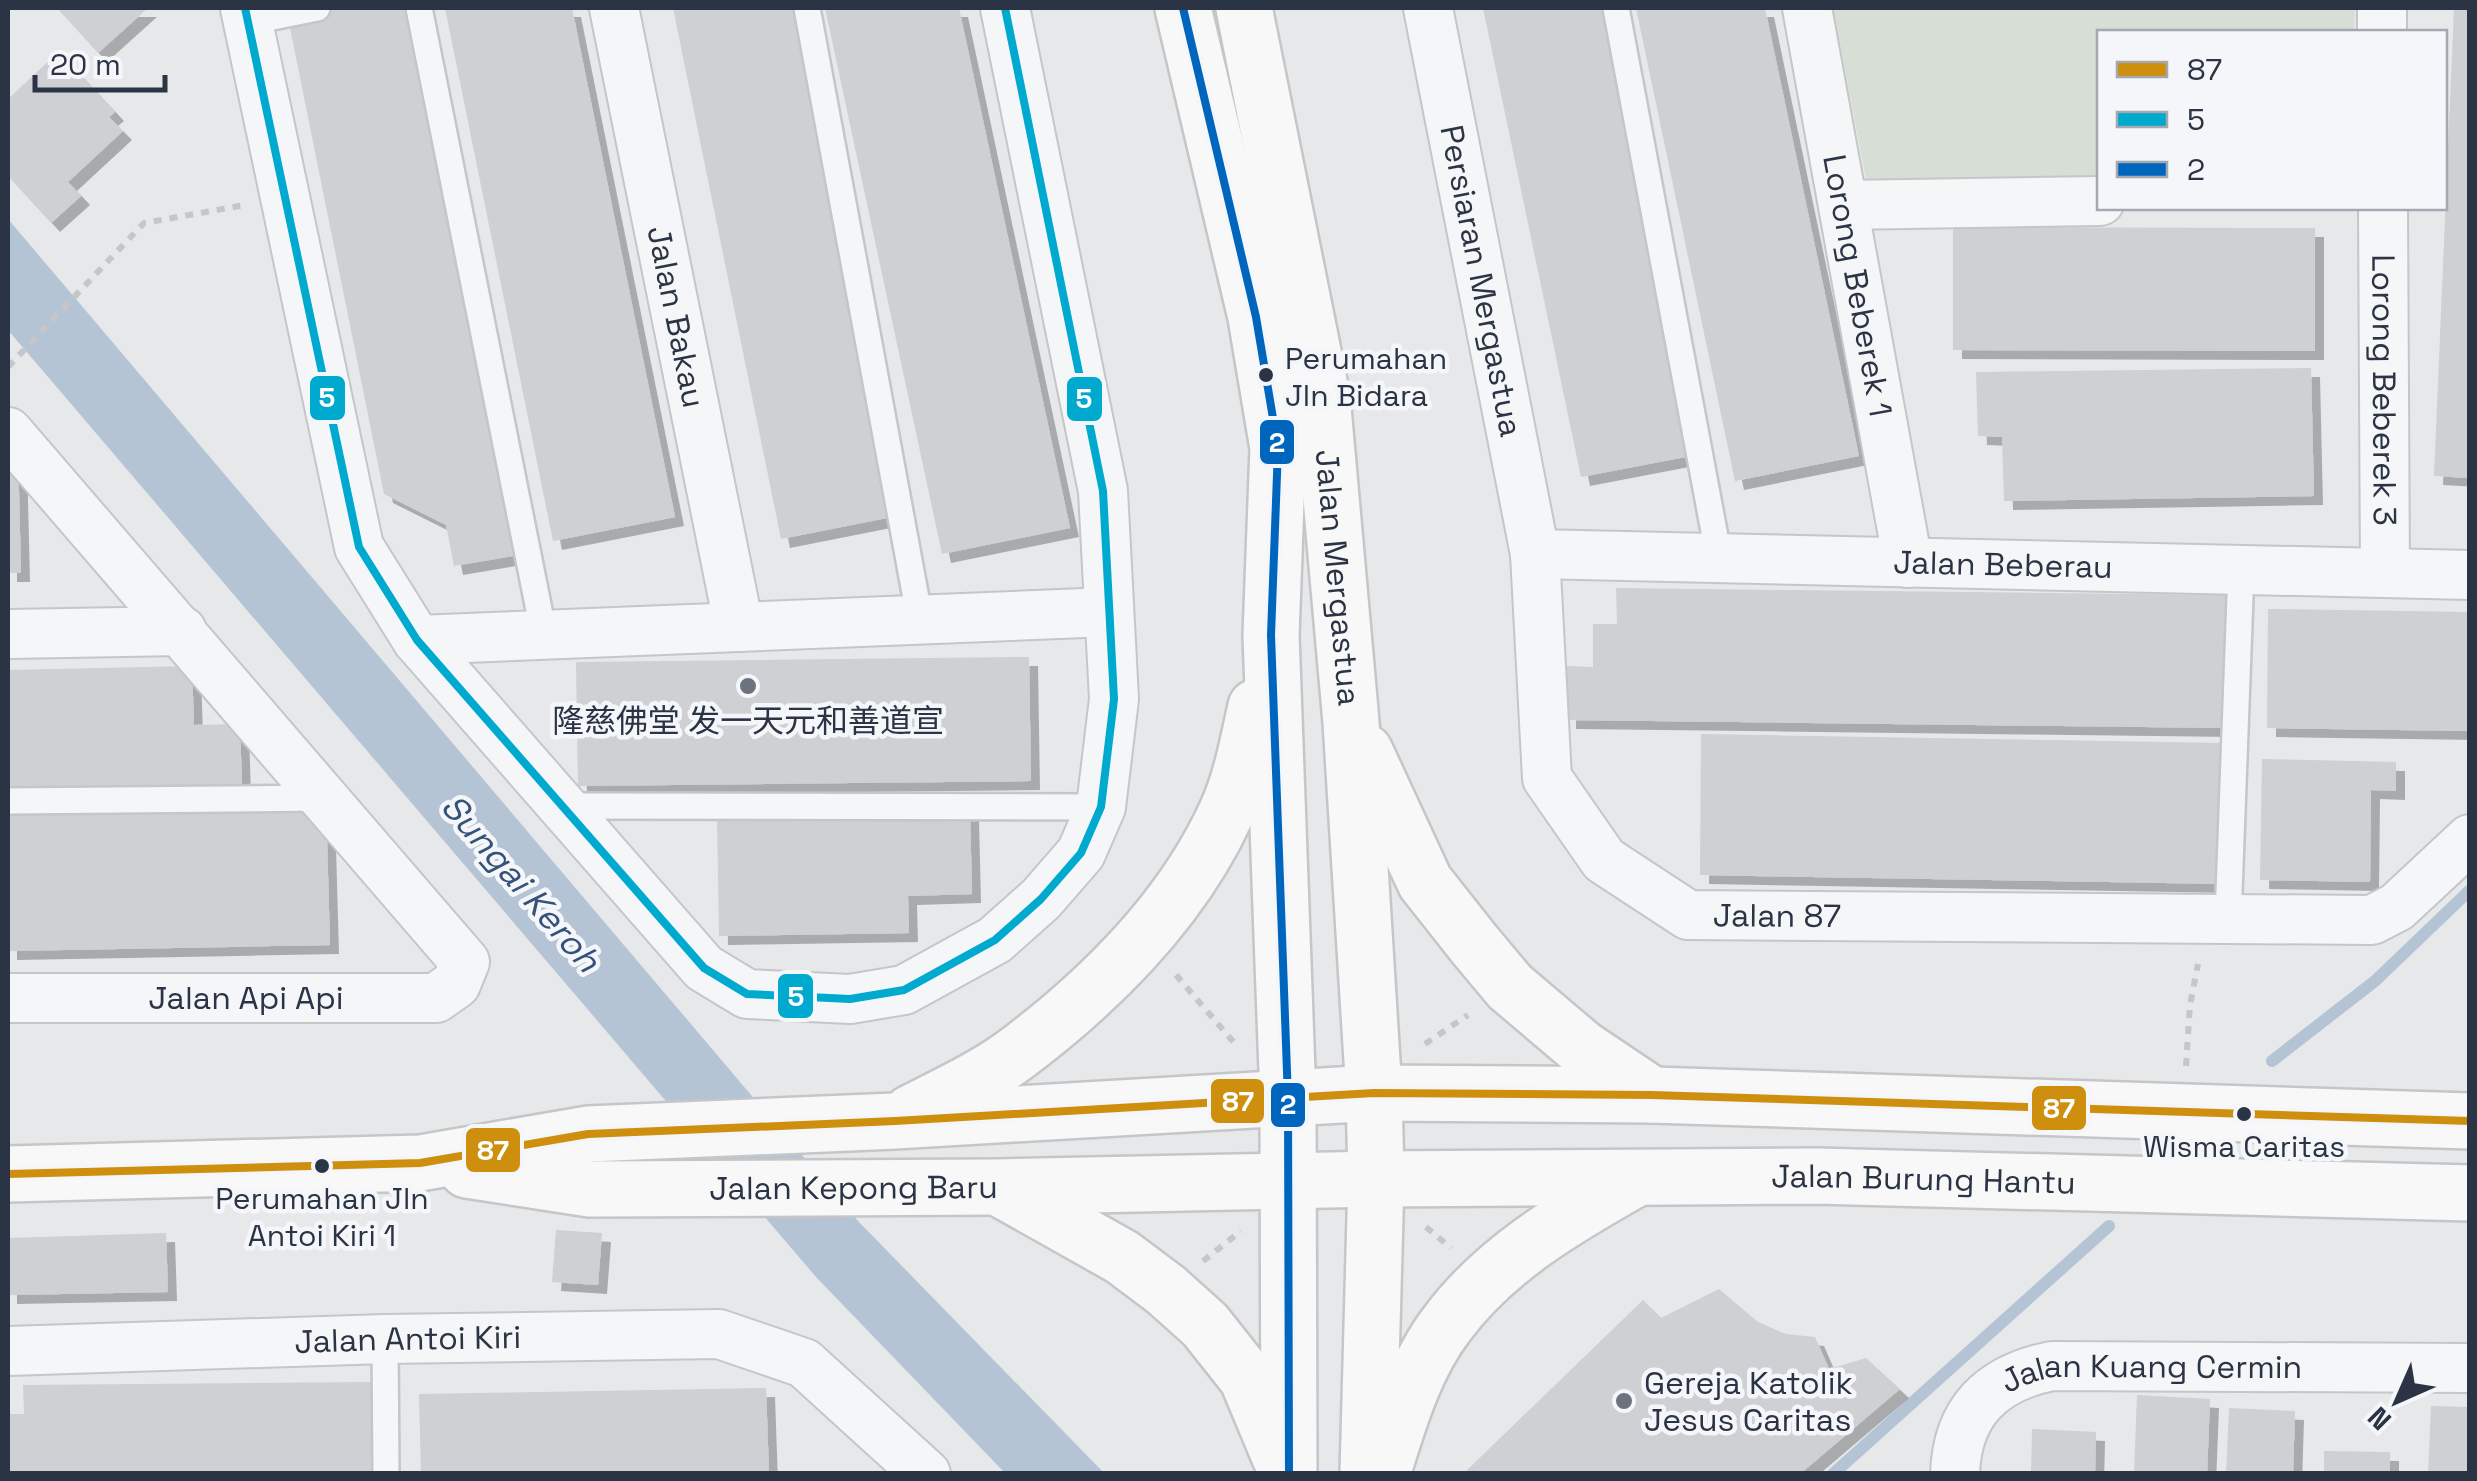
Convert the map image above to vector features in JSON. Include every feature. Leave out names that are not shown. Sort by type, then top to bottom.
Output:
[{"type":"main road","name":"Jalan Mergastua","points":[[1183,8],[1256,317],[1278,448],[1271,635],[1288,1099],[1288,1474]]},
{"type":"main road","name":"Jalan Mergastua","points":[[1244,8],[1322,397],[1351,722],[1376,1180],[1368,1474]]},
{"type":"main road","points":[[883,1121],[974,1081],[1023,1049],[1091,991],[1144,938],[1195,869],[1228,810],[1245,759],[1271,635]]},
{"type":"main road","points":[[1351,722],[1424,882],[1474,944],[1510,986],[1568,1036],[1652,1095]]},
{"type":"main road","points":[[1374,1094],[1652,1095],[2470,1120]]},
{"type":"main road","name":"Jalan Kepong Baru","points":[[8,1174],[420,1163],[588,1134],[1374,1094]]},
{"type":"main road","name":"Jalan Kepong Baru","points":[[420,1163],[590,1188],[997,1187],[1376,1180]]},
{"type":"main road","name":"Jalan Burung Hantu","points":[[1376,1180],[1816,1176],[2470,1193]]},
{"type":"main road","points":[[1382,1474],[1418,1372],[1446,1324],[1488,1279],[1555,1224],[1637,1177]]},
{"type":"main road","points":[[997,1187],[1122,1257],[1204,1325],[1247,1378],[1288,1474]]},
{"type":"street","name":"Jalan Bakau","points":[[614,8],[738,627]]},
{"type":"street","points":[[246,15],[359,547],[417,640],[704,968],[747,994],[850,999],[904,990],[994,940],[1041,900],[1081,853],[1101,807],[1114,699],[1103,491],[1005,8]]},
{"type":"street","name":"Persiaran Mergastua","points":[[1428,8],[1535,554]]},
{"type":"street","name":"Lorong Beberek 1","points":[[1807,8],[1908,562]]},
{"type":"street","points":[[1843,205],[2097,201]]},
{"type":"street","name":"Lorong Beberek 3","points":[[2383,210],[2385,573]]},
{"type":"street","points":[[8,432],[325,798]]},
{"type":"street","name":"Jalan Beberau","points":[[1535,554],[2470,575]]},
{"type":"street","name":"Jalan 87","points":[[1535,554],[1547,778],[1604,860],[1688,915],[2372,920],[2384,916],[2470,840]]},
{"type":"street","points":[[417,640],[1109,612]]},
{"type":"street","points":[[8,634],[182,631]]},
{"type":"street","name":"Jalan Api Api","points":[[8,998],[436,998],[456,984],[465,962],[325,798]]},
{"type":"street","name":"Jalan Antoi Kiri","points":[[8,1351],[385,1338],[719,1334],[804,1363],[926,1474]]},
{"type":"street","name":"Jalan Kuang Cermin","points":[[1955,1474],[1956,1450],[1972,1411],[1993,1390],[2021,1372],[2052,1366],[2470,1368]]},
{"type":"lane","points":[[246,15],[318,8]]},
{"type":"lane","points":[[419,8],[544,635]]},
{"type":"lane","points":[[807,8],[920,620]]},
{"type":"lane","points":[[1616,8],[1718,558]]},
{"type":"lane","points":[[2218,920],[2241,570]]},
{"type":"lane","points":[[8,801],[325,798]]},
{"type":"lane","points":[[562,806],[1101,807]]},
{"type":"lane","points":[[385,1338],[386,1474]]},
{"type":"path","points":[[8,367],[100,265],[144,223],[286,198]]},
{"type":"path","points":[[2184,1112],[2190,1004],[2218,920]]},
{"type":"path","points":[[1144,938],[1240,1050]]},
{"type":"shaded area","points":[[1833,8],[2355,8],[2354,30],[2097,30],[2097,176],[1867,184]]},
{"type":"water","name":"Sungai Keroh","points":[[8,219],[858,1221],[1104,1473],[1005,1473],[816,1277],[8,330]]},
{"type":"building","points":[[57,8],[148,8],[98,53]]},
{"type":"building","points":[[340,8],[413,8],[524,554],[454,566],[446,525],[384,494],[288,18]]},
{"type":"building","points":[[445,8],[572,8],[675,517],[553,541]]},
{"type":"building","points":[[673,8],[794,8],[897,516],[781,539]]},
{"type":"building","points":[[825,8],[959,8],[1070,528],[942,554]]},
{"type":"building","points":[[1483,8],[1608,8],[1701,454],[1581,477]]},
{"type":"building","points":[[1636,8],[1765,8],[1859,456],[1735,481]]},
{"type":"building","points":[[2454,8],[2470,8],[2470,478],[2434,476]]},
{"type":"building","points":[[54,56],[69,72],[74,68],[115,112],[109,117],[123,131],[68,182],[81,196],[51,223],[8,176],[8,99]]},
{"type":"building","points":[[1953,227],[2315,228],[2315,351],[1953,350]]},
{"type":"building","points":[[2311,368],[2314,496],[2004,501],[2002,437],[1978,436],[1976,372]]},
{"type":"building","points":[[8,450],[18,450],[21,573],[8,573]]},
{"type":"building","points":[[1616,588],[2227,595],[2226,728],[1567,720],[1567,666],[1593,667],[1593,624],[1617,624]]},
{"type":"building","points":[[2268,609],[2470,612],[2470,731],[2267,728]]},
{"type":"building","points":[[1029,657],[1031,781],[578,786],[576,662]]},
{"type":"building","points":[[192,666],[194,725],[240,724],[242,787],[8,791],[8,670]]},
{"type":"building","points":[[1701,734],[2225,743],[2223,884],[1700,875]]},
{"type":"building","points":[[2262,759],[2396,762],[2396,791],[2371,790],[2370,882],[2260,880]]},
{"type":"building","points":[[326,803],[330,945],[8,951],[8,809]]},
{"type":"building","points":[[970,811],[972,894],[908,896],[909,933],[719,936],[717,815]]},
{"type":"building","points":[[556,1230],[602,1233],[598,1285],[552,1282]]},
{"type":"building","points":[[166,1233],[168,1292],[8,1295],[8,1238]]},
{"type":"building","points":[[1719,1289],[1758,1322],[1786,1334],[1815,1337],[1829,1369],[1866,1358],[1900,1389],[1800,1474],[1463,1474],[1643,1300],[1661,1318]]},
{"type":"building","points":[[375,1382],[376,1474],[8,1474],[8,1414],[24,1414],[23,1385]]},
{"type":"building","points":[[766,1388],[769,1474],[421,1474],[419,1394]]},
{"type":"building","points":[[2137,1395],[2210,1399],[2207,1474],[2134,1474]]},
{"type":"building","points":[[2431,1406],[2470,1407],[2470,1474],[2428,1474]]},
{"type":"building","points":[[2229,1408],[2295,1411],[2293,1474],[2226,1474]]},
{"type":"building","points":[[2032,1429],[2096,1432],[2095,1474],[2031,1474]]},
{"type":"building","points":[[2324,1451],[2390,1452],[2390,1474],[2324,1474]]},
{"type":"waterway","points":[[2272,1061],[2375,981],[2470,890]]},
{"type":"waterway","points":[[1833,1474],[2109,1226]]},
{"type":"transit line","name":"5","points":[[245,8],[359,547],[417,640],[704,968],[747,994],[850,999],[904,990],[995,940],[1041,899],[1081,853],[1101,807],[1114,699],[1103,491],[1005,8]]},
{"type":"transit line","name":"2","points":[[1183,8],[1256,317],[1278,448],[1271,635],[1288,1099],[1289,1474]]},
{"type":"transit line","name":"87","points":[[8,1174],[420,1163],[588,1134],[895,1121],[1374,1093],[1652,1095],[2470,1121]]},
{"type":"place","name":"Perumahan Jln Bidara","points":[[1266,375]]},
{"type":"place","name":"隆慈佛堂 发一天元和善道宣","points":[[748,686]]},
{"type":"place","name":"Wisma Caritas","points":[[2244,1114]]},
{"type":"place","name":"Perumahan Jln Antoi Kiri 1","points":[[322,1166]]},
{"type":"place","name":"Gereja Katolik Jesus Caritas","points":[[1624,1401]]}]
